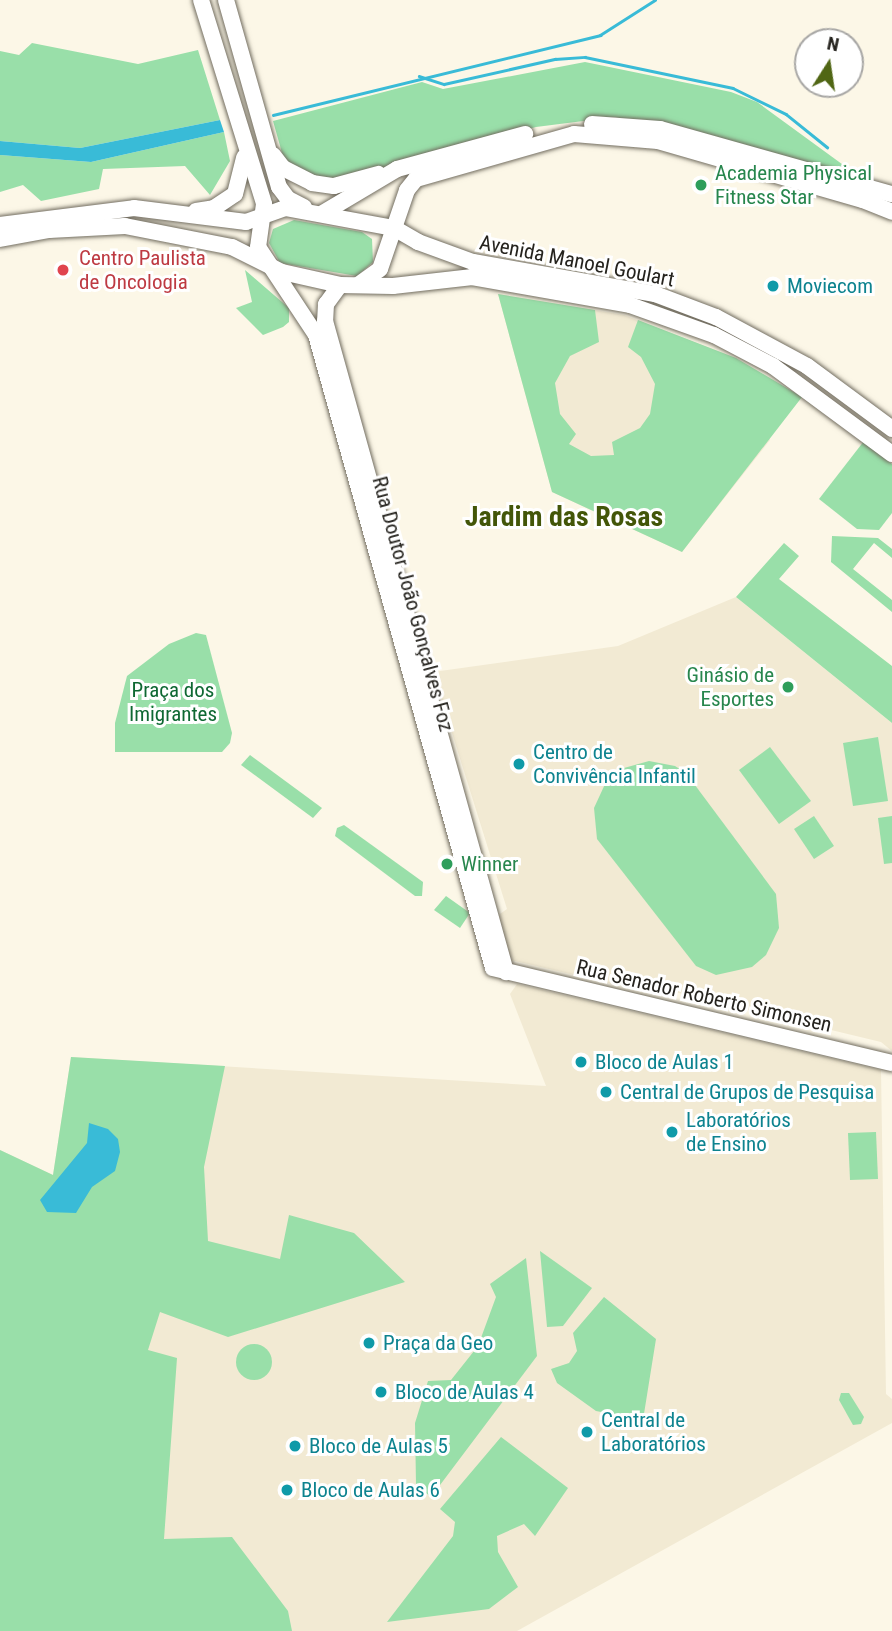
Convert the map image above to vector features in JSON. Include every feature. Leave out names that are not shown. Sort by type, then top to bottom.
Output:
[{"type":"main road","points":[[201,0],[264,204],[258,247],[267,262]]},
{"type":"main road","points":[[226,0],[279,187],[288,199],[316,211]]},
{"type":"main road","points":[[265,145],[283,169],[312,183],[334,186],[579,124],[615,123],[892,194]]},
{"type":"main road","points":[[347,285],[380,269],[407,190],[416,180],[536,142],[610,134],[675,139]]},
{"type":"main road","points":[[186,212],[214,208],[235,194],[244,172],[244,144]]},
{"type":"main road","points":[[693,144],[892,212]]},
{"type":"main road","points":[[0,225],[135,208],[186,212],[246,222],[285,208],[316,211],[397,169]]},
{"type":"main road","name":"Avenida Manoel Goulart","points":[[316,211],[394,228],[418,242],[473,262],[655,294],[716,317],[807,366],[892,429]]},
{"type":"main road","points":[[0,239],[49,230],[125,226],[197,239],[267,262]]},
{"type":"main road","name":"Avenida Manoel Goulart","points":[[267,262],[282,272],[347,285],[472,277],[630,305],[669,317],[772,366],[892,454]]},
{"type":"main road","name":"Rua Doutor João Gonçalves Foz","points":[[267,262],[316,335],[500,970]]},
{"type":"main road","name":"Rua Doutor João Gonçalves Foz","points":[[347,285],[326,304],[325,321],[500,970]]},
{"type":"main road","name":"Rua Senador Roberto Simonsen","points":[[500,970],[892,1063]]},
{"type":"shaded area","points":[[498,294],[624,315],[736,358],[770,440],[682,552],[552,492]]},
{"type":"shaded area","points":[[736,597],[892,723],[892,1051],[881,1042],[667,990],[659,995],[511,960],[497,916],[507,909],[433,672],[618,646]]},
{"type":"shaded area","points":[[517,984],[881,1070],[886,1394],[892,1399],[892,1423],[517,1631],[0,1631],[0,1150],[53,1175],[71,1057],[546,1086],[510,994]]},
{"type":"green space","points":[[32,43],[138,64],[198,50],[220,120],[80,148],[0,141],[0,51],[19,55]]},
{"type":"green space","points":[[585,62],[731,92],[757,102],[846,167],[844,174],[615,117],[536,127],[335,182],[313,177],[284,160],[273,121],[422,82],[443,89]]},
{"type":"green space","points":[[224,132],[230,161],[210,195],[185,166],[103,169],[99,189],[41,201],[23,185],[0,192],[0,155],[91,162]]},
{"type":"green space","points":[[294,220],[362,232],[372,239],[373,262],[357,276],[280,263],[269,243],[273,229]]},
{"type":"green space","points":[[245,270],[289,308],[289,322],[283,327],[263,335],[236,308],[252,302]]},
{"type":"green space","points":[[498,294],[595,310],[599,342],[570,356],[555,383],[560,414],[576,434],[569,444],[591,456],[614,455],[612,442],[640,428],[650,414],[655,384],[641,357],[628,347],[638,320],[736,358],[802,397],[682,552],[552,492]]},
{"type":"green space","points":[[864,441],[892,464],[892,513],[879,530],[857,529],[819,499]]},
{"type":"green space","points":[[832,536],[878,538],[892,549],[892,558],[874,543],[853,569],[892,600],[892,612],[831,562]]},
{"type":"green space","points":[[784,543],[799,556],[779,579],[892,666],[892,723],[736,597]]},
{"type":"green space","name":"Praça dos Imigrantes","points":[[196,633],[206,635],[232,733],[230,743],[222,752],[115,752],[115,723],[127,676],[169,644]]},
{"type":"green space","points":[[878,737],[888,801],[853,806],[843,743]]},
{"type":"green space","points":[[770,747],[811,801],[779,824],[739,770]]},
{"type":"green space","points":[[250,755],[322,808],[313,818],[241,765]]},
{"type":"green space","points":[[649,761],[675,766],[686,773],[776,894],[779,928],[766,955],[752,967],[716,975],[696,966],[597,839],[594,808],[606,782],[624,768]]},
{"type":"green space","points":[[814,816],[834,846],[814,859],[794,829]]},
{"type":"green space","points":[[892,816],[892,863],[884,864],[878,818]]},
{"type":"green space","points":[[344,825],[423,882],[422,896],[415,896],[335,836],[337,828]]},
{"type":"green space","points":[[446,896],[470,913],[460,928],[434,910]]},
{"type":"green space","points":[[71,1057],[225,1066],[204,1167],[208,1241],[280,1259],[289,1215],[354,1233],[405,1282],[228,1337],[160,1312],[148,1350],[177,1358],[164,1539],[232,1537],[288,1611],[292,1631],[0,1631],[0,1150],[53,1175]]},
{"type":"green space","points":[[876,1132],[878,1179],[850,1180],[848,1133]]},
{"type":"green space","points":[[540,1251],[592,1288],[563,1326],[547,1327]]},
{"type":"green space","points":[[526,1258],[537,1356],[431,1497],[416,1485],[415,1423],[428,1381],[451,1380],[478,1346],[496,1297],[490,1284]]},
{"type":"green space","points":[[604,1297],[656,1339],[643,1420],[596,1411],[557,1383],[551,1369],[569,1363],[577,1351],[573,1333]]},
{"type":"green space","points":[[254,1344],[266,1350],[272,1362],[266,1374],[254,1380],[242,1374],[236,1362],[242,1350]]},
{"type":"green space","points":[[841,1393],[849,1393],[864,1417],[861,1424],[853,1425],[839,1400]]},
{"type":"green space","points":[[501,1437],[568,1488],[535,1536],[524,1524],[497,1536],[498,1552],[518,1587],[489,1609],[387,1622],[453,1536],[455,1522],[440,1509]]},
{"type":"water","points":[[220,120],[224,132],[91,162],[0,155],[0,141],[80,148]]},
{"type":"water","points":[[89,1123],[108,1129],[118,1139],[120,1152],[115,1171],[92,1187],[76,1213],[47,1212],[40,1200],[87,1143]]},
{"type":"waterway","points":[[273,115],[600,35],[655,0]]},
{"type":"waterway","points":[[419,76],[444,84],[555,59],[585,57],[733,88],[786,114],[827,147]]},
{"type":"place","name":"Academia Physical Fitness Star","points":[[701,185]]},
{"type":"place","name":"Centro Paulista de Oncologia","points":[[63,270]]},
{"type":"place","name":"Moviecom","points":[[773,286]]},
{"type":"place","name":"Ginásio de Esportes","points":[[788,687]]},
{"type":"place","name":"Centro de Convivência Infantil","points":[[519,764]]},
{"type":"place","name":"Winner","points":[[447,864]]},
{"type":"place","name":"Bloco de Aulas 1","points":[[581,1062]]},
{"type":"place","name":"Central de Grupos de Pesquisa","points":[[606,1092]]},
{"type":"place","name":"Laboratórios de Ensino","points":[[672,1132]]},
{"type":"place","name":"Praça da Geo","points":[[369,1343]]},
{"type":"place","name":"Bloco de Aulas 4","points":[[381,1392]]},
{"type":"place","name":"Central de Laboratórios","points":[[587,1432]]},
{"type":"place","name":"Bloco de Aulas 5","points":[[295,1446]]},
{"type":"place","name":"Bloco de Aulas 6","points":[[287,1490]]},
{"type":"district","name":"Jardim das Rosas","points":[[564,517]]}]
